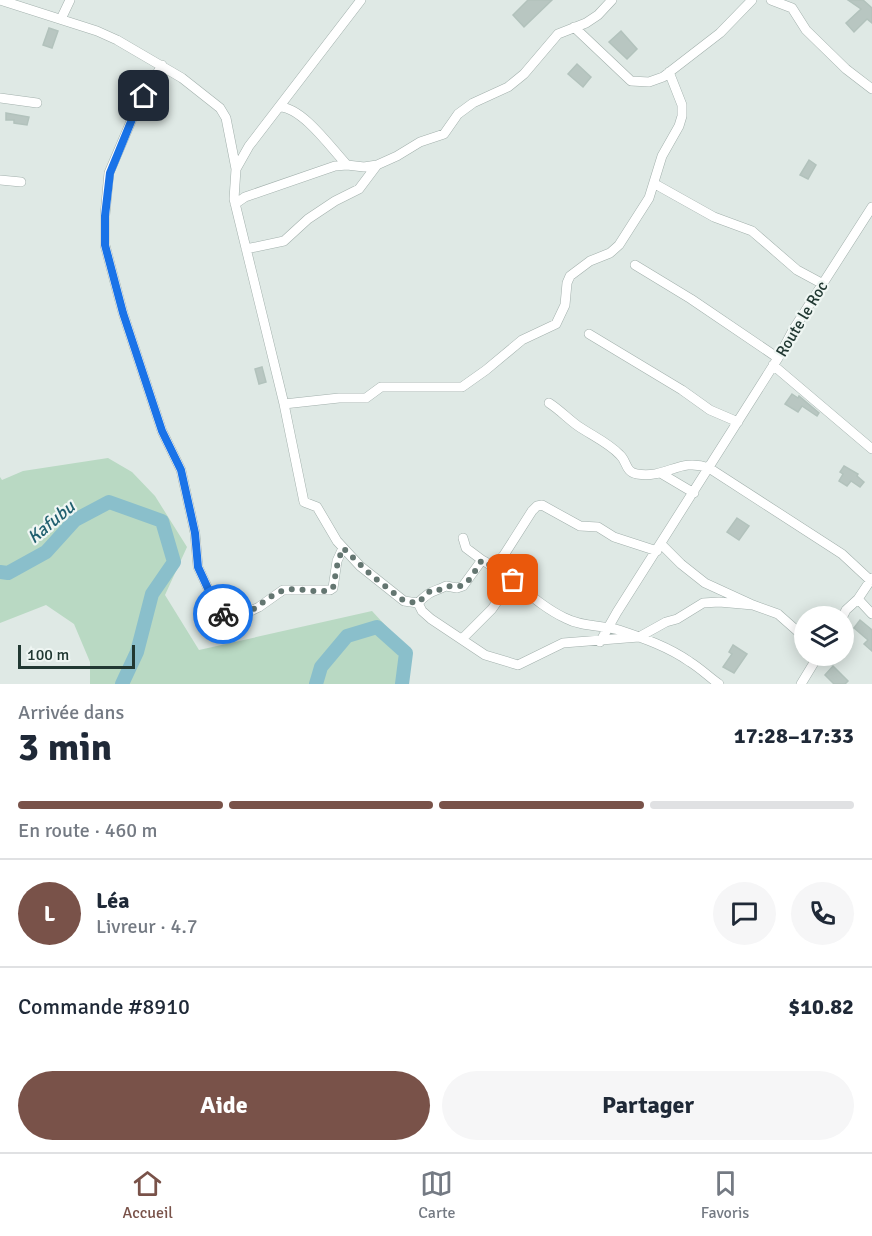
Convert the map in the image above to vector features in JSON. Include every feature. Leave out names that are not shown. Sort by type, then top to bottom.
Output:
[{"type":"street","points":[[61,19],[70,0]]},
{"type":"street","points":[[236,169],[249,146],[361,0]]},
{"type":"street","points":[[236,204],[245,197],[335,166],[377,165],[420,142],[444,134],[458,114],[473,103],[508,87],[524,74],[558,34],[598,15],[612,0]]},
{"type":"street","points":[[574,27],[631,81],[649,82],[663,77],[720,33],[752,0]]},
{"type":"street","points":[[771,0],[792,8],[811,34],[846,69],[872,89]]},
{"type":"street","points":[[5,1],[97,31],[162,65],[182,78],[224,113],[236,169],[234,184],[236,204],[284,404],[304,502],[317,507],[343,548],[371,575],[404,601],[418,603]]},
{"type":"street","points":[[162,65],[135,112],[110,173],[105,216],[105,245],[123,313],[162,431],[181,470],[195,533],[198,567],[217,608],[223,614],[242,615],[259,607],[283,590],[330,590],[333,588],[343,548]]},
{"type":"street","points":[[284,404],[366,398],[381,387],[418,388],[465,385],[522,340],[556,324],[566,305],[567,283],[570,276],[590,261],[610,253],[619,244],[649,198],[662,156],[682,116],[682,105],[669,72]]},
{"type":"street","points":[[0,98],[37,103]]},
{"type":"street","points":[[280,106],[291,108],[347,165]]},
{"type":"street","points":[[246,249],[284,241],[308,219],[335,201],[359,189],[377,165]]},
{"type":"street","points":[[0,180],[21,182]]},
{"type":"street","points":[[655,184],[714,217],[752,231],[797,270],[823,284]]},
{"type":"street","name":"Route le Roc","points":[[600,642],[872,207]]},
{"type":"street","points":[[635,265],[691,299],[776,362],[872,449]]},
{"type":"street","points":[[589,334],[674,384],[735,426]]},
{"type":"street","points":[[549,403],[575,424],[620,454],[630,472],[662,474],[688,464],[709,468],[842,554],[871,579],[858,599],[850,606]]},
{"type":"street","points":[[662,474],[694,493]]},
{"type":"street","points":[[494,567],[532,511],[542,505],[580,526],[598,527],[614,537],[659,548],[705,583],[778,614],[794,628]]},
{"type":"street","points":[[463,538],[466,548],[557,614],[568,620],[590,626],[608,627],[639,637],[691,662],[719,684]]},
{"type":"street","points":[[418,603],[431,590],[463,586],[482,560]]},
{"type":"street","points":[[463,638],[492,609],[513,580]]},
{"type":"street","points":[[858,599],[872,614]]},
{"type":"street","points":[[418,603],[431,619],[463,638],[485,655],[518,665],[562,644],[639,637],[666,622],[677,619],[703,603],[753,605]]},
{"type":"street","points":[[801,684],[812,666]]},
{"type":"green space","points":[[108,458],[132,472],[155,496],[187,547],[165,595],[199,650],[372,611],[396,637],[403,684],[90,684],[90,662],[74,624],[46,605],[0,623],[0,477],[2,480],[23,471]]},
{"type":"building","points":[[528,0],[552,0],[524,27],[513,15]]},
{"type":"building","points":[[848,0],[863,0],[872,8],[872,23],[867,19],[854,32],[846,23],[861,9]]},
{"type":"building","points":[[49,28],[58,31],[52,48],[43,45]]},
{"type":"building","points":[[621,31],[637,49],[627,59],[609,42]]},
{"type":"building","points":[[577,64],[591,77],[583,87],[568,74]]},
{"type":"building","points":[[6,113],[29,117],[27,125],[14,123],[14,120],[6,120]]},
{"type":"building","points":[[809,160],[816,165],[808,179],[800,175]]},
{"type":"building","points":[[262,367],[266,382],[259,384],[255,369]]},
{"type":"building","points":[[792,394],[798,398],[799,396],[819,413],[817,416],[802,406],[798,412],[785,404]]},
{"type":"building","points":[[844,466],[858,474],[857,476],[864,482],[860,487],[851,481],[847,486],[839,481],[843,474],[840,472]]},
{"type":"building","points":[[737,518],[749,526],[739,540],[727,532]]},
{"type":"building","points":[[860,620],[872,630],[872,651],[864,644],[868,640],[854,628]]},
{"type":"building","points":[[733,645],[747,654],[734,673],[723,667],[732,654],[729,652]]},
{"type":"building","points":[[833,666],[848,681],[845,684],[834,684],[825,675]]},
{"type":"waterway","name":"Kafubu","points":[[0,572],[8,573],[46,552],[75,520],[109,502],[162,521],[174,562],[152,594],[137,652],[122,684]]},
{"type":"waterway","name":"Kafubu","points":[[316,684],[321,667],[347,636],[377,627],[406,653],[402,684]]},
{"type":"way so far","points":[[223,614],[242,615],[259,607],[283,590],[312,592],[330,590],[333,588],[343,548],[371,575],[404,601],[409,602],[418,603],[431,590],[463,586],[482,560],[513,580]]},
{"type":"route","points":[[144,96],[122,141],[110,173],[105,216],[105,245],[123,313],[162,431],[184,480],[195,533],[198,567],[217,608],[223,614]]}]
